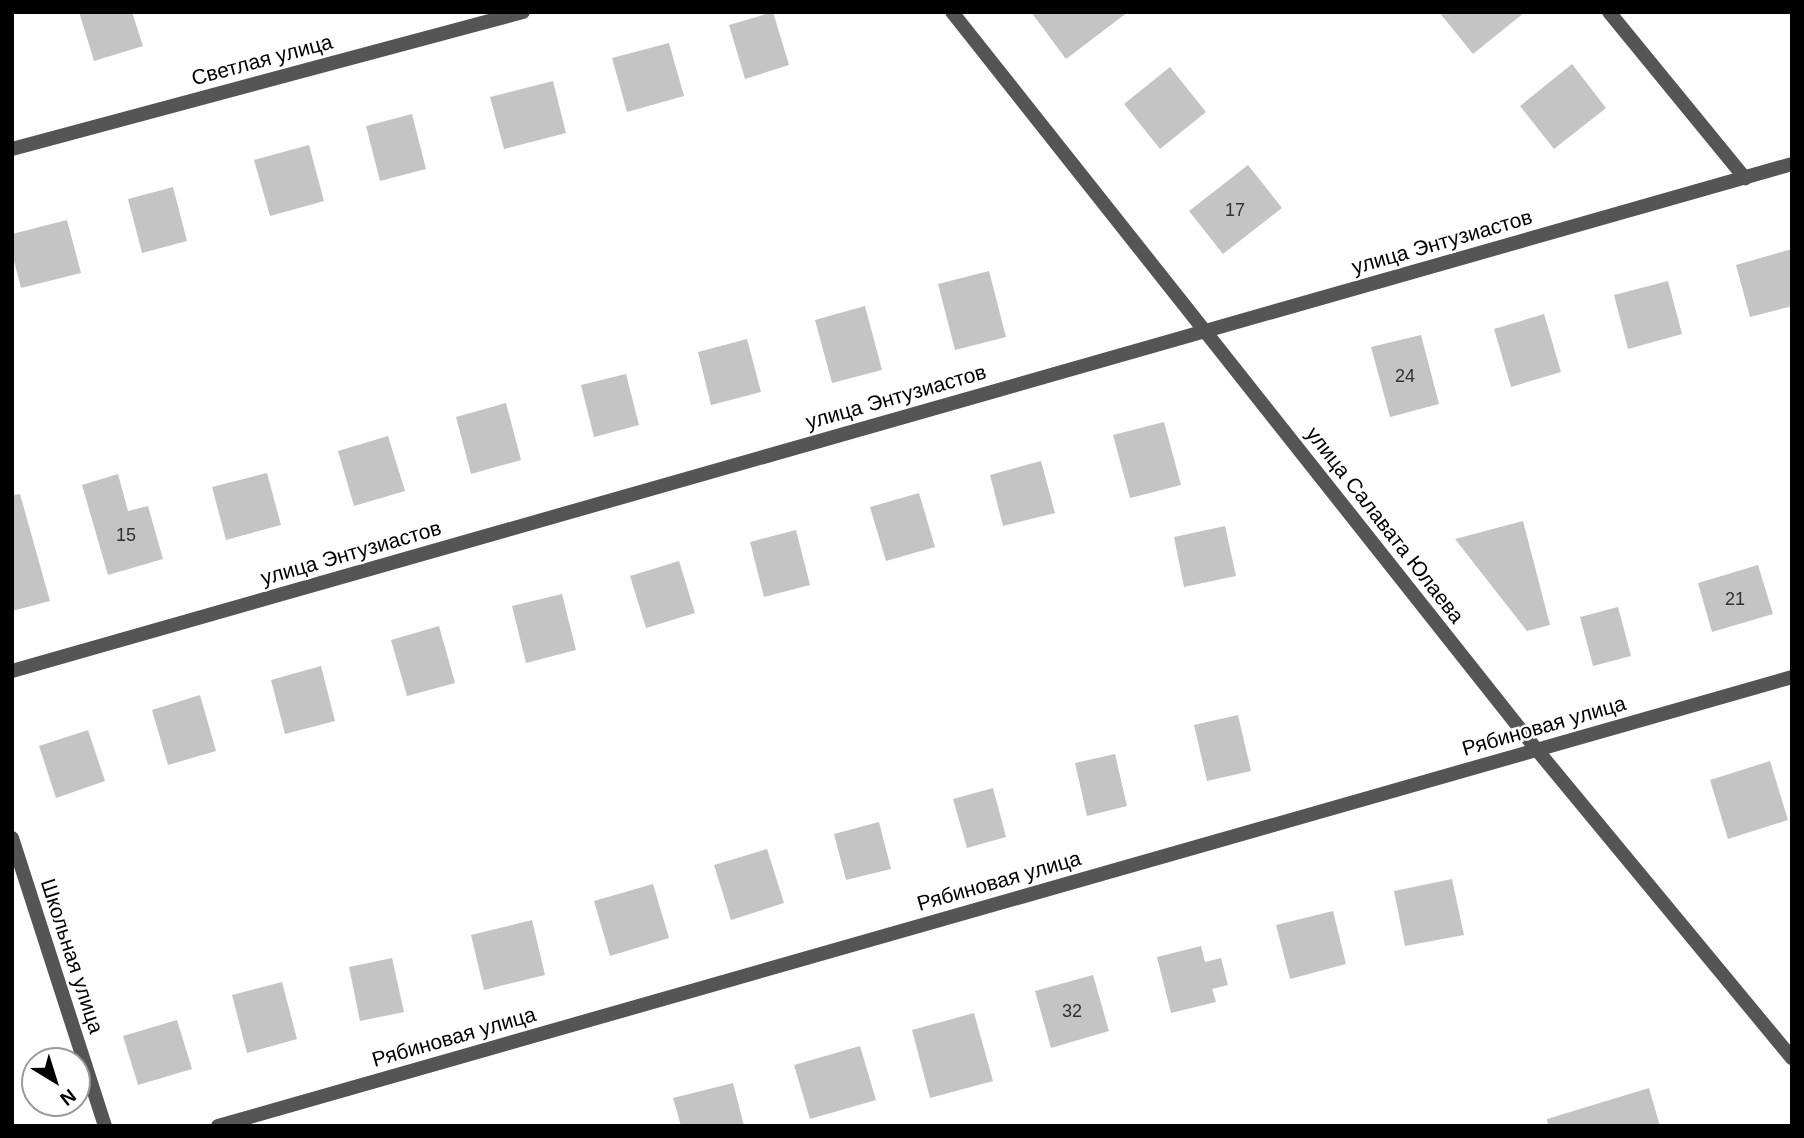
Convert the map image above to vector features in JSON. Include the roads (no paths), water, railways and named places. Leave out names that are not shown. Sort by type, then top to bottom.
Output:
[{"type":"street","name":"Светлая улица","points":[[12,149],[523,12]]},
{"type":"street","name":"улица Салавата Юлаева","points":[[952,12],[1537,750],[1792,1058]]},
{"type":"street","points":[[1609,12],[1745,177]]},
{"type":"street","name":"улица Энтузиастов","points":[[12,671],[1792,164]]},
{"type":"street","name":"Рябиновая улица","points":[[218,1126],[1792,677]]},
{"type":"street","name":"Школьная улица","points":[[12,838],[104,1126]]}]
